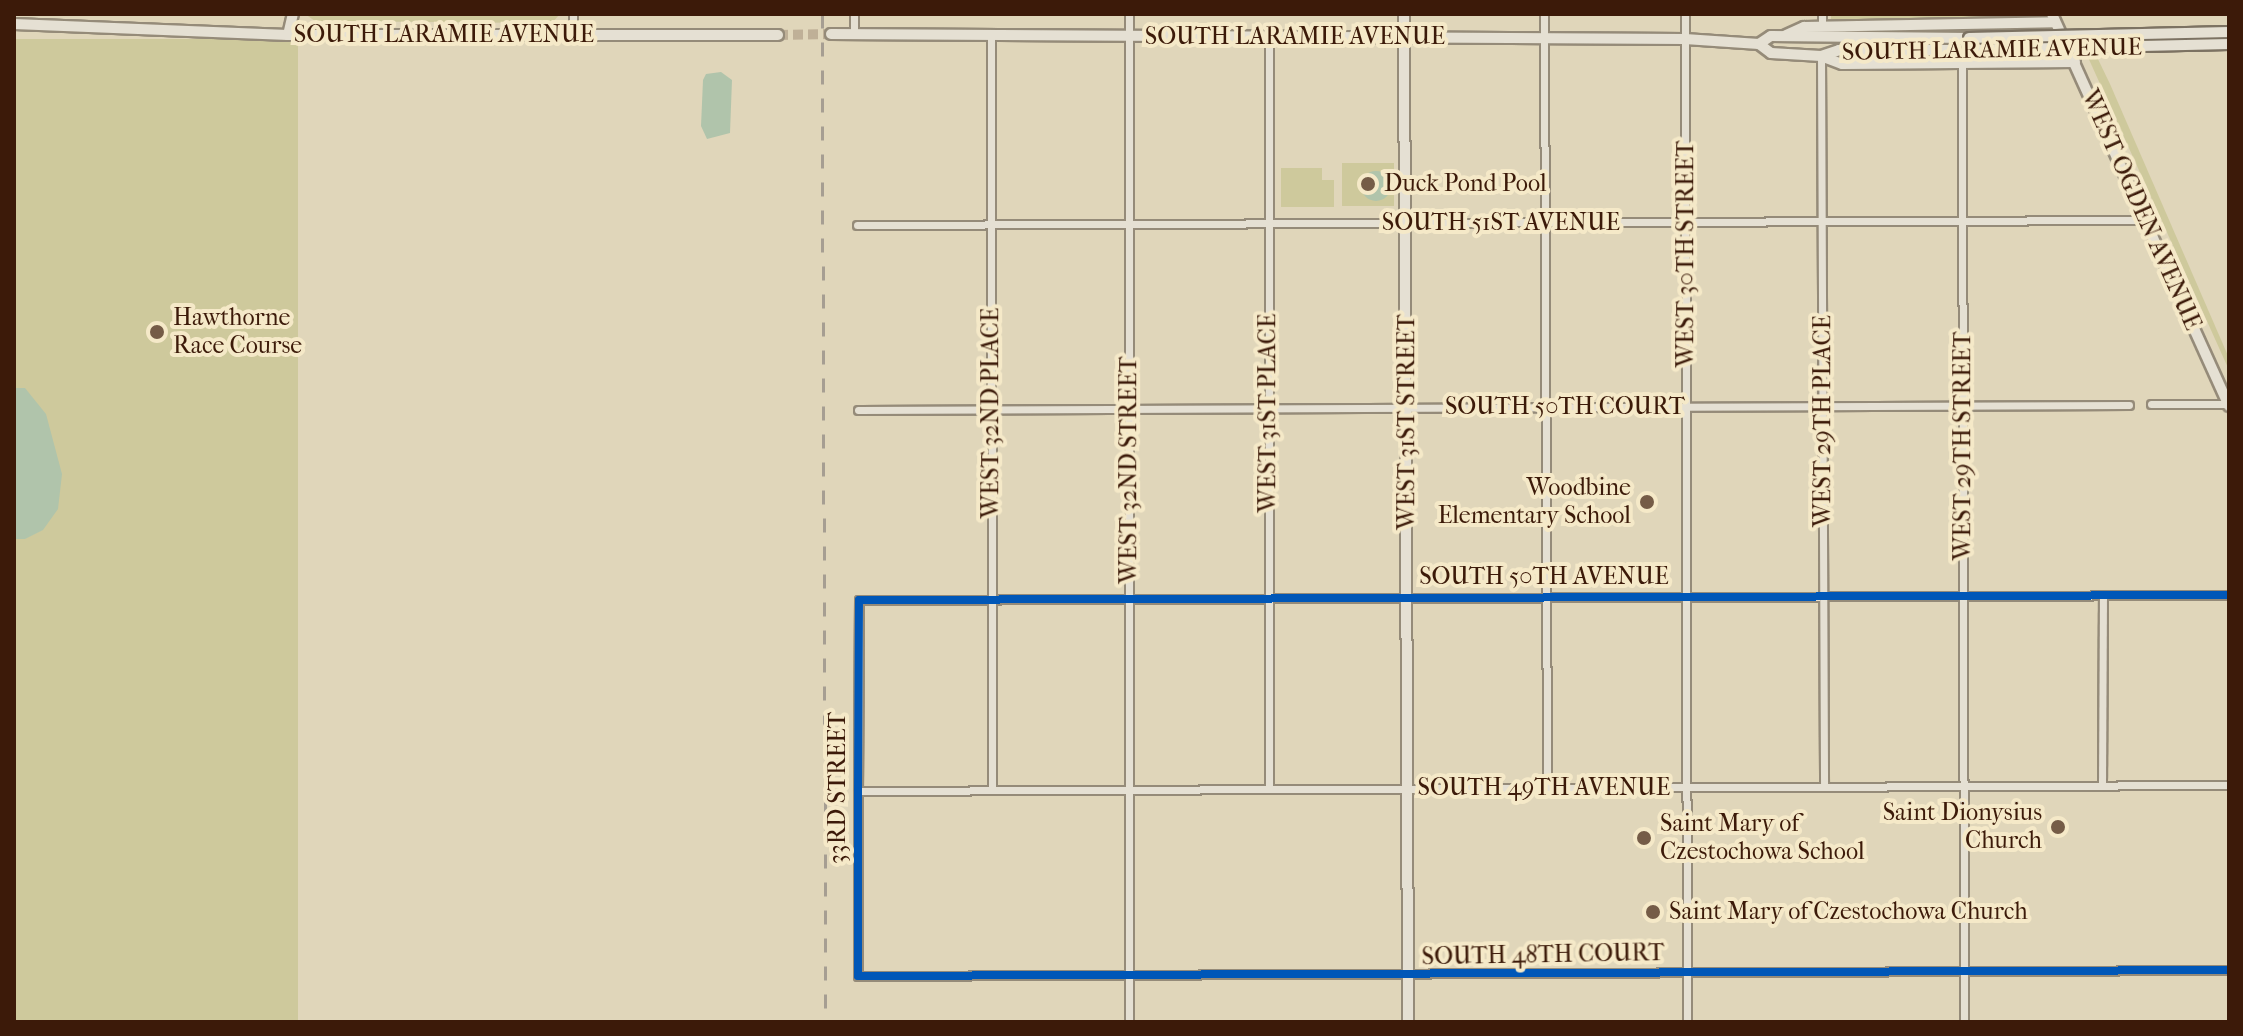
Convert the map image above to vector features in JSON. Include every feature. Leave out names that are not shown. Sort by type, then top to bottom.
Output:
[{"type":"main road","points":[[288,35],[293,14]]},
{"type":"main road","name":"WEST 31ST STREET","points":[[1404,14],[1408,1022]]},
{"type":"main road","points":[[2005,23],[2026,14]]},
{"type":"main road","points":[[1786,35],[1804,27],[2005,23],[2054,18]]},
{"type":"main road","name":"WEST OGDEN AVENUE","points":[[2054,18],[2229,405]]},
{"type":"main road","name":"SOUTH LARAMIE AVENUE","points":[[16,21],[288,35],[778,35]]},
{"type":"main road","name":"SOUTH LARAMIE AVENUE","points":[[1759,44],[1771,36],[1786,35],[1969,38],[2229,32]]},
{"type":"main road","name":"SOUTH LARAMIE AVENUE","points":[[831,34],[1685,39],[1759,44],[1771,53],[1821,56],[1839,50],[2229,44]]},
{"type":"main road","points":[[1821,56],[1842,64],[2075,62]]},
{"type":"street","points":[[573,14],[573,35]]},
{"type":"street","points":[[854,14],[854,34]]},
{"type":"street","name":"WEST 32ND STREET","points":[[1129,14],[1129,1022]]},
{"type":"street","points":[[1544,14],[1547,788]]},
{"type":"street","name":"WEST 30TH STREET","points":[[1685,14],[1687,1022]]},
{"type":"street","points":[[1822,14],[1822,27]]},
{"type":"street","name":"WEST 32ND PLACE","points":[[991,35],[992,790]]},
{"type":"street","name":"WEST 31ST PLACE","points":[[1269,37],[1269,789]]},
{"type":"street","name":"WEST 29TH PLACE","points":[[1821,56],[1824,787]]},
{"type":"street","name":"WEST 29TH STREET","points":[[1962,63],[1964,1022]]},
{"type":"street","name":"SOUTH 51ST AVENUE","points":[[857,225],[2146,220]]},
{"type":"street","points":[[2151,404],[2229,405]]},
{"type":"street","name":"SOUTH 50TH COURT","points":[[858,410],[2129,405]]},
{"type":"street","points":[[2102,786],[2103,595]]},
{"type":"street","name":"SOUTH 50TH AVENUE","points":[[859,600],[2229,595]]},
{"type":"street","name":"33RD STREET","points":[[858,976],[859,600]]},
{"type":"street","name":"SOUTH 49TH AVENUE","points":[[858,791],[2229,785]]},
{"type":"street","name":"SOUTH 48TH COURT","points":[[858,976],[1408,976],[2229,970]]},
{"type":"shaded area","points":[[305,14],[560,14],[552,23],[315,21]]},
{"type":"shaded area","points":[[1831,14],[2021,14],[1994,20],[1831,19]]},
{"type":"shaded area","name":"Hawthorne Race Course","points":[[14,39],[298,39],[298,1022],[14,1022]]},
{"type":"shaded area","points":[[2087,55],[2096,55],[2110,84],[2229,358],[2229,370]]},
{"type":"shaded area","points":[[721,72],[732,80],[730,133],[707,139],[701,126],[703,80],[706,74]]},
{"type":"shaded area","name":"Duck Pond Pool","points":[[1342,163],[1394,163],[1394,206],[1342,206]]},
{"type":"shaded area","points":[[1281,168],[1322,168],[1322,180],[1334,180],[1334,207],[1281,207]]},
{"type":"shaded area","points":[[1376,171],[1387,175],[1391,186],[1387,197],[1376,201],[1365,197],[1361,186],[1365,175]]},
{"type":"shaded area","points":[[14,388],[25,388],[46,414],[62,474],[58,509],[43,530],[25,539],[14,539]]},
{"type":"tunnel","points":[[778,35],[831,34]]},
{"type":"railway","points":[[822,14],[826,1022]]},
{"type":"cycle path","points":[[2229,595],[859,600],[858,976],[2229,970]]},
{"type":"place","name":"Duck Pond Pool","points":[[1368,184]]},
{"type":"place","name":"Hawthorne Race Course","points":[[157,332]]},
{"type":"place","name":"Woodbine Elementary School","points":[[1647,502]]},
{"type":"place","name":"Saint Dionysius Church","points":[[2058,827]]},
{"type":"place","name":"Saint Mary of Czestochowa School","points":[[1644,838]]},
{"type":"place","name":"Saint Mary of Czestochowa Church","points":[[1653,912]]}]
